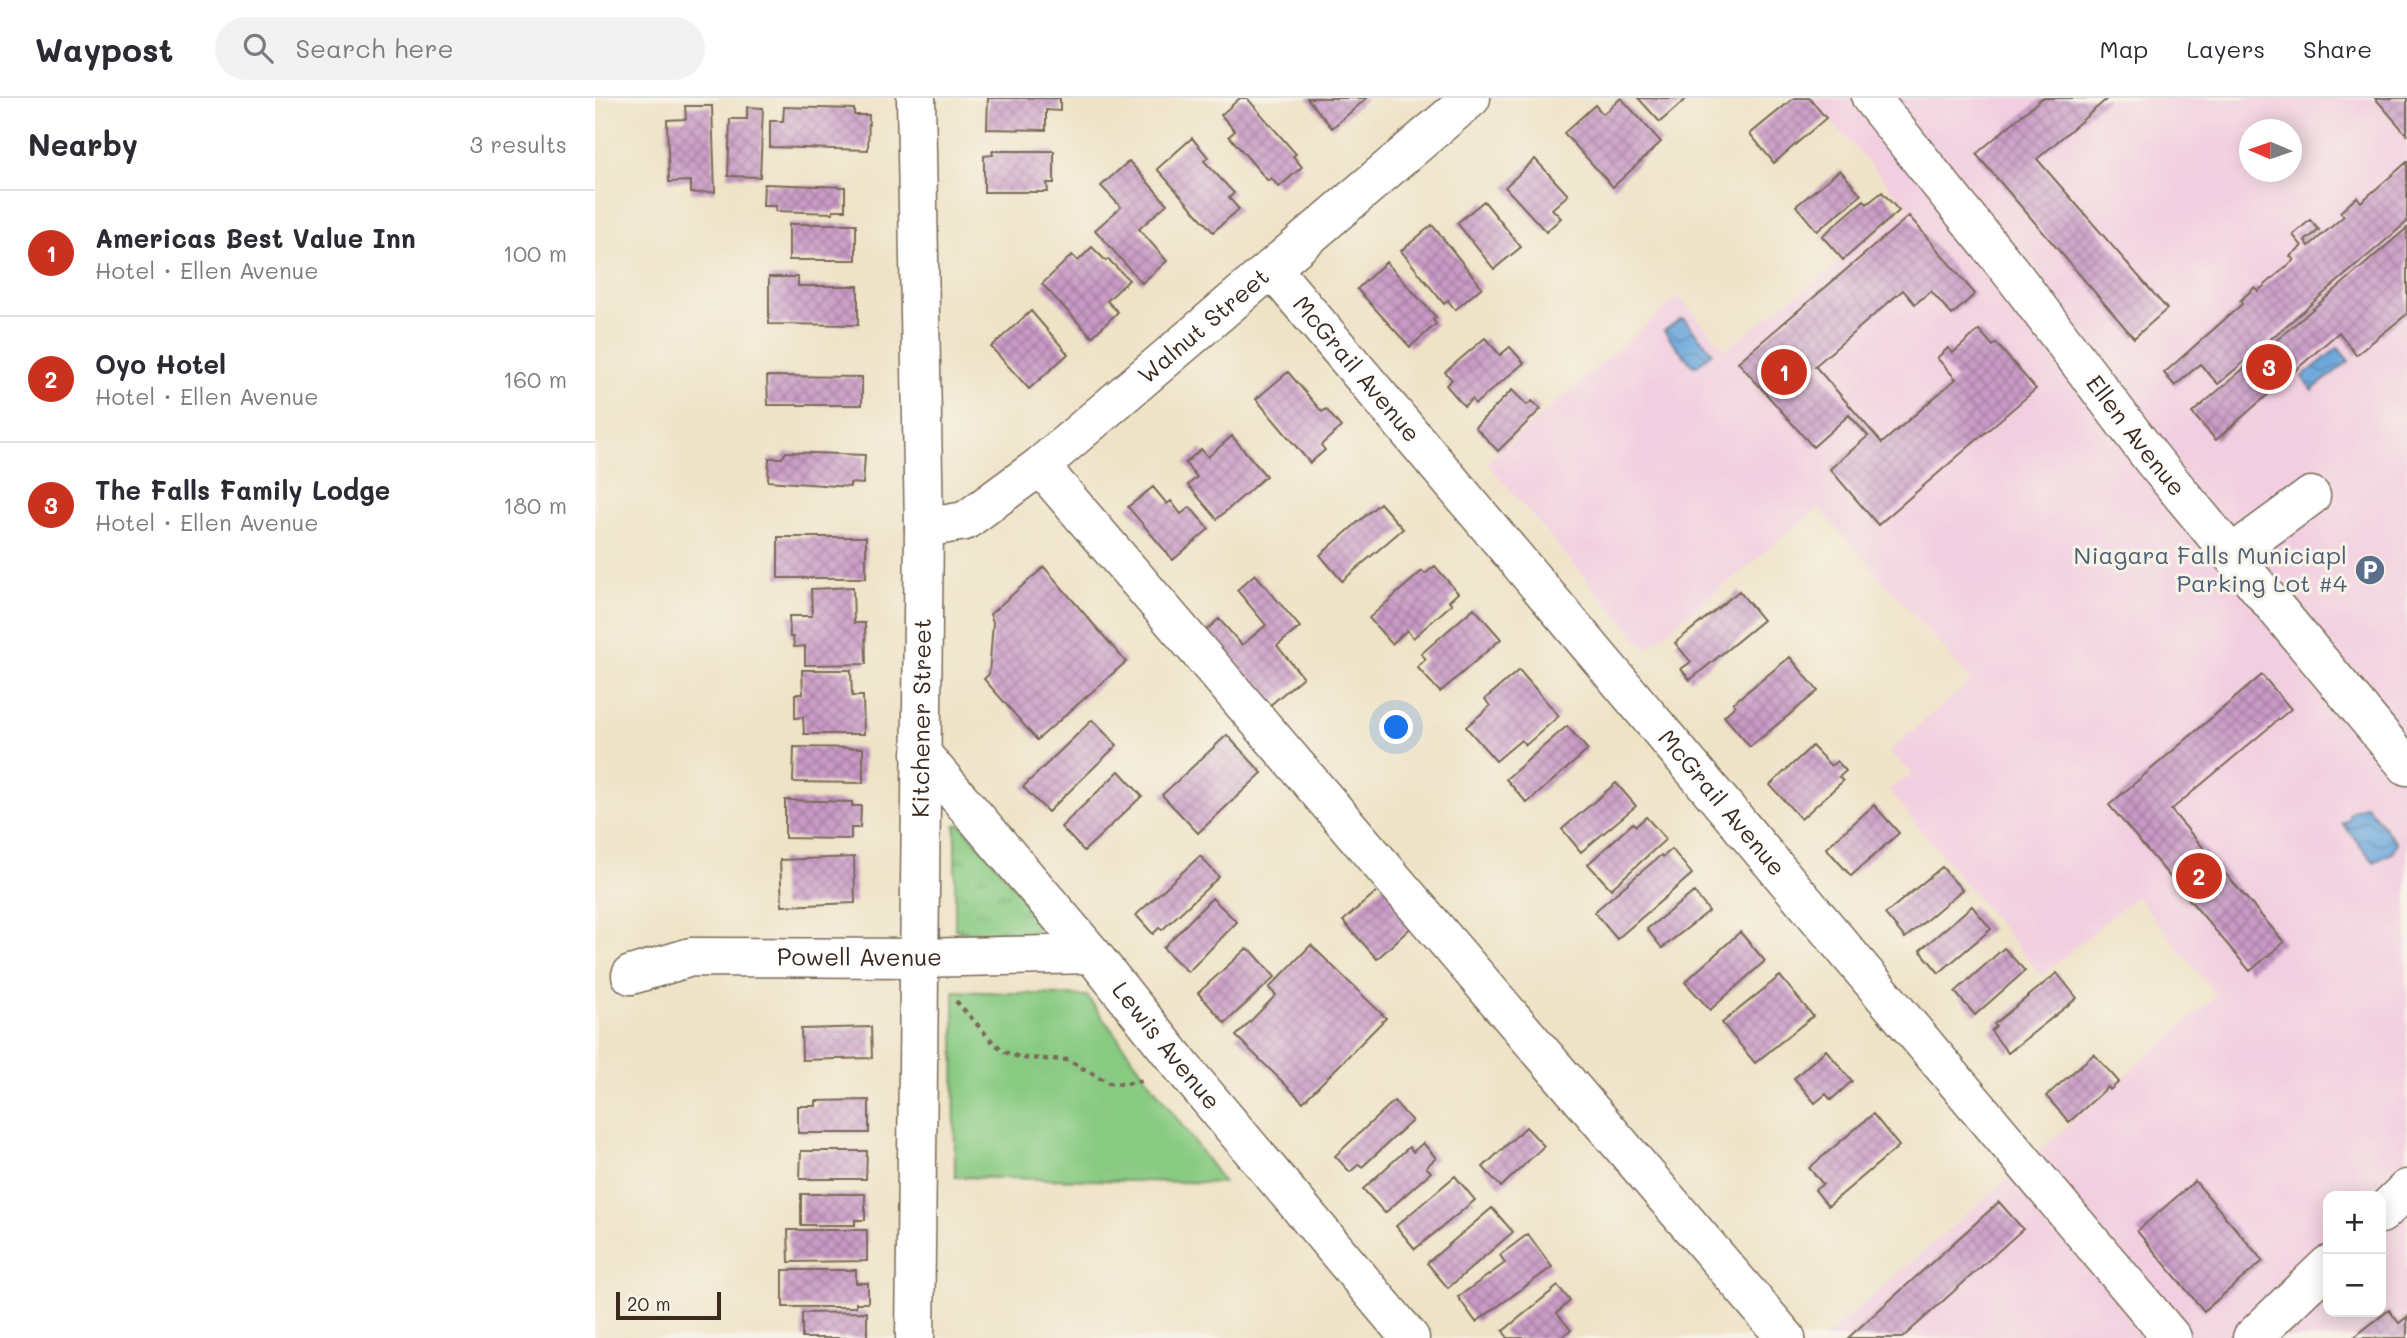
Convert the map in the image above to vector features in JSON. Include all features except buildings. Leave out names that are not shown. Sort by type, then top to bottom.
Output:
[{"type":"street","name":"Kitchener Street","points":[[915,1338],[924,528],[916,98]]},
{"type":"street","name":"Walnut Street","points":[[924,528],[965,521],[1040,466],[1471,98]]},
{"type":"street","name":"Ellen Avenue","points":[[1871,98],[2014,276],[2152,459],[2407,766]]},
{"type":"street","name":"McGrail Avenue","points":[[1272,269],[2172,1338]]},
{"type":"street","points":[[1040,466],[1786,1338]]},
{"type":"street","points":[[2232,554],[2311,496]]},
{"type":"street","name":"Lewis Avenue","points":[[921,753],[1092,954],[1182,1068],[1410,1338]]},
{"type":"street","name":"Powell Avenue","points":[[631,975],[691,957],[918,958],[1092,954]]},
{"type":"street","points":[[2386,1209],[2407,1189]]},
{"type":"street","points":[[2252,1338],[2323,1270]]},
{"type":"path","points":[[955,1000],[992,1041],[1005,1052],[1021,1058],[1068,1060],[1109,1083],[1142,1081],[1182,1068]]},
{"type":"shaded area","points":[[1810,98],[2407,98],[2407,1338],[1824,1338],[2217,996],[2136,896],[2042,976],[1888,790],[1913,774],[1889,752],[1971,680],[1819,508],[1646,649],[1487,463],[1679,296],[1725,350],[1909,208]]},
{"type":"green space","points":[[961,824],[1036,912],[1040,923],[1032,933],[965,933],[955,929],[955,825]]},
{"type":"green space","points":[[954,991],[1087,996],[1224,1183],[955,1177]]},
{"type":"water","points":[[1684,319],[1712,352],[1697,366],[1692,365],[1664,331]]},
{"type":"water","points":[[2338,348],[2349,361],[2312,390],[2302,377]]},
{"type":"water","points":[[2366,805],[2397,843],[2392,853],[2374,862],[2342,823],[2348,820],[2350,812]]},
{"type":"place","name":"The Falls Family Lodge","points":[[2269,367]]},
{"type":"place","name":"Americas Best Value Inn","points":[[1784,372]]},
{"type":"place","name":"Niagara Falls Municiapl Parking Lot #4","points":[[2370,570]]},
{"type":"place","name":"Oyo Hotel","points":[[2199,876]]}]
